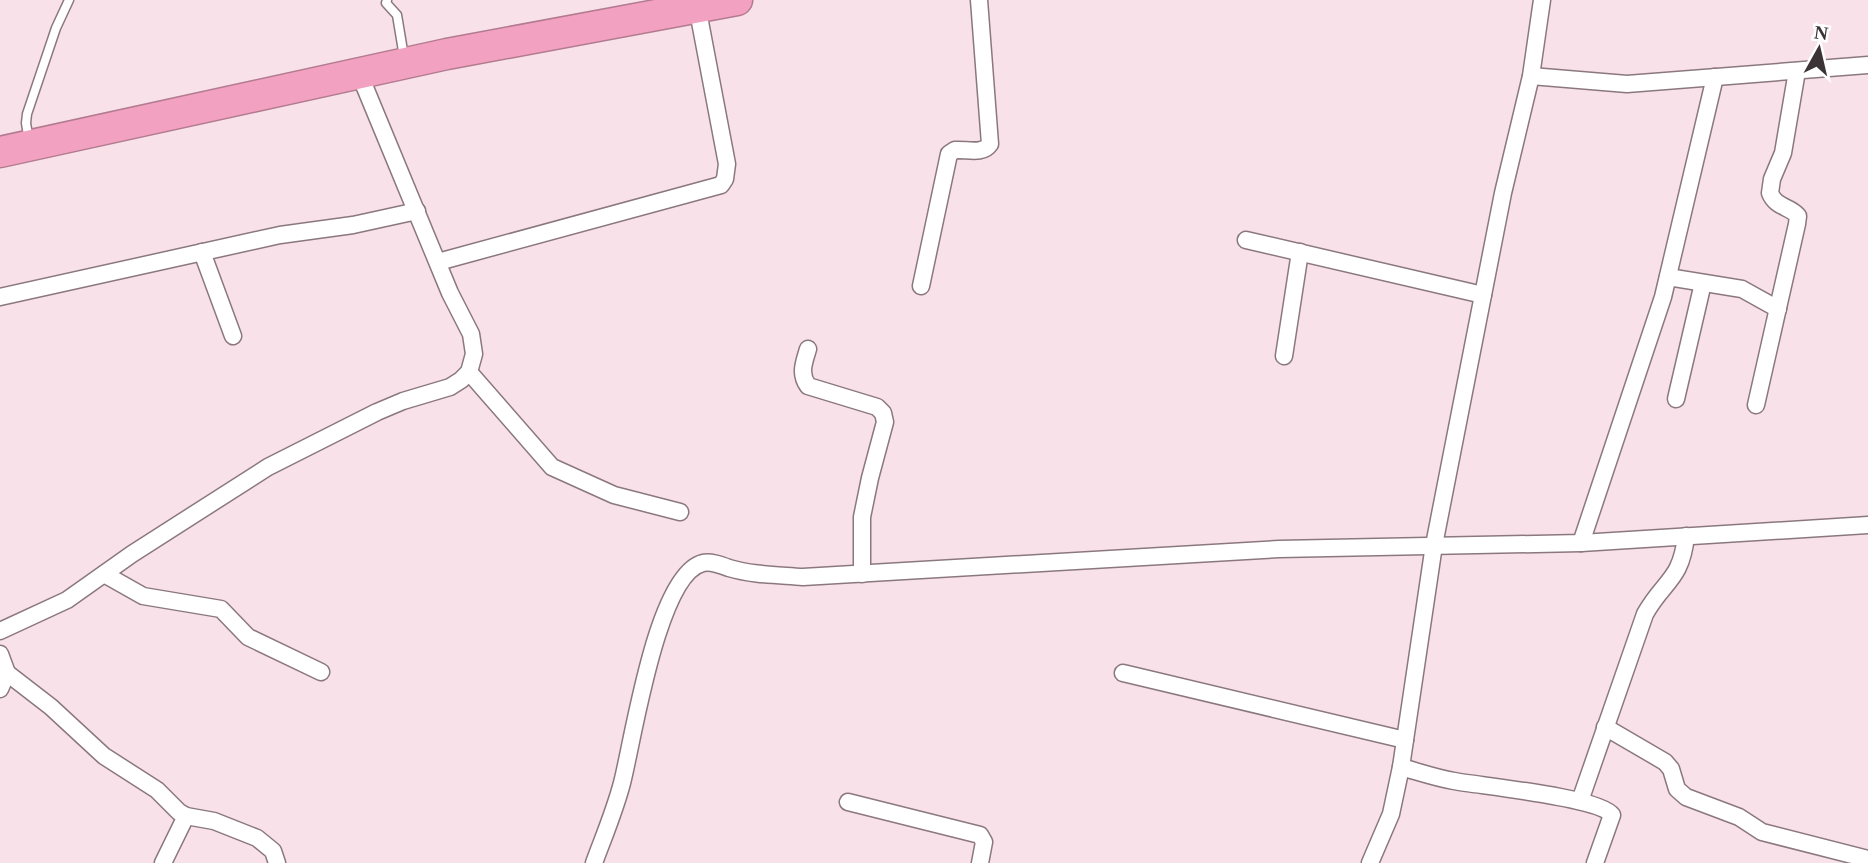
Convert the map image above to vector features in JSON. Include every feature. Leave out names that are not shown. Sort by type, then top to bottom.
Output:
[{"type":"highway","points":[[11,141],[403,51],[683,3],[737,0]]},
{"type":"highway","points":[[11,141],[164,117],[683,3]]},
{"type":"street","points":[[921,286],[949,155],[955,150],[981,150],[990,144],[979,0]]},
{"type":"street","points":[[1370,863],[1391,814],[1401,767],[1434,545],[1503,193],[1531,76],[1542,0]]},
{"type":"street","points":[[438,262],[721,185],[726,179],[727,164],[683,3]]},
{"type":"street","points":[[1531,76],[1607,83],[1715,78],[1868,65]]},
{"type":"street","points":[[1756,405],[1798,216],[1779,205],[1770,193],[1772,179],[1783,153],[1797,71]]},
{"type":"street","points":[[0,631],[54,608],[268,467],[377,412],[450,387],[469,372],[474,354],[471,334],[359,73]]},
{"type":"street","points":[[1581,542],[1653,332],[1715,78]]},
{"type":"street","points":[[0,297],[280,235],[353,225],[418,211]]},
{"type":"street","points":[[1245,240],[1483,295]]},
{"type":"street","points":[[202,252],[233,337]]},
{"type":"street","points":[[1284,356],[1300,253]]},
{"type":"street","points":[[1668,277],[1742,289],[1778,309]]},
{"type":"street","points":[[1676,399],[1703,283]]},
{"type":"street","points":[[808,349],[802,371],[808,386],[877,407],[883,413],[885,422],[862,517],[862,573]]},
{"type":"street","points":[[469,372],[552,467],[614,495],[680,512]]},
{"type":"street","points":[[594,863],[622,783],[639,697],[668,609],[681,580],[691,568],[705,562],[743,572],[803,577],[1279,549],[1581,542],[1868,525]]},
{"type":"street","points":[[1580,801],[1645,614],[1652,601],[1680,568],[1686,536]]},
{"type":"street","points":[[104,574],[143,596],[221,609],[248,637],[321,671]]},
{"type":"street","points":[[0,654],[7,673],[51,707],[104,756],[157,790],[186,816],[214,821],[257,838],[273,851],[277,863]]},
{"type":"street","points":[[0,689],[7,673]]},
{"type":"street","points":[[1123,673],[1405,740]]},
{"type":"street","points":[[1605,727],[1647,749],[1665,762],[1671,769],[1677,789],[1686,797],[1740,817],[1762,832],[1868,859]]},
{"type":"street","points":[[1401,767],[1451,781],[1580,801],[1608,809],[1612,815],[1595,863]]},
{"type":"street","points":[[848,802],[980,835],[984,842],[980,863]]},
{"type":"street","points":[[163,863],[186,816]]},
{"type":"lane","points":[[11,141],[27,114],[69,0]]},
{"type":"lane","points":[[387,0],[386,3],[397,15],[403,51]]}]
